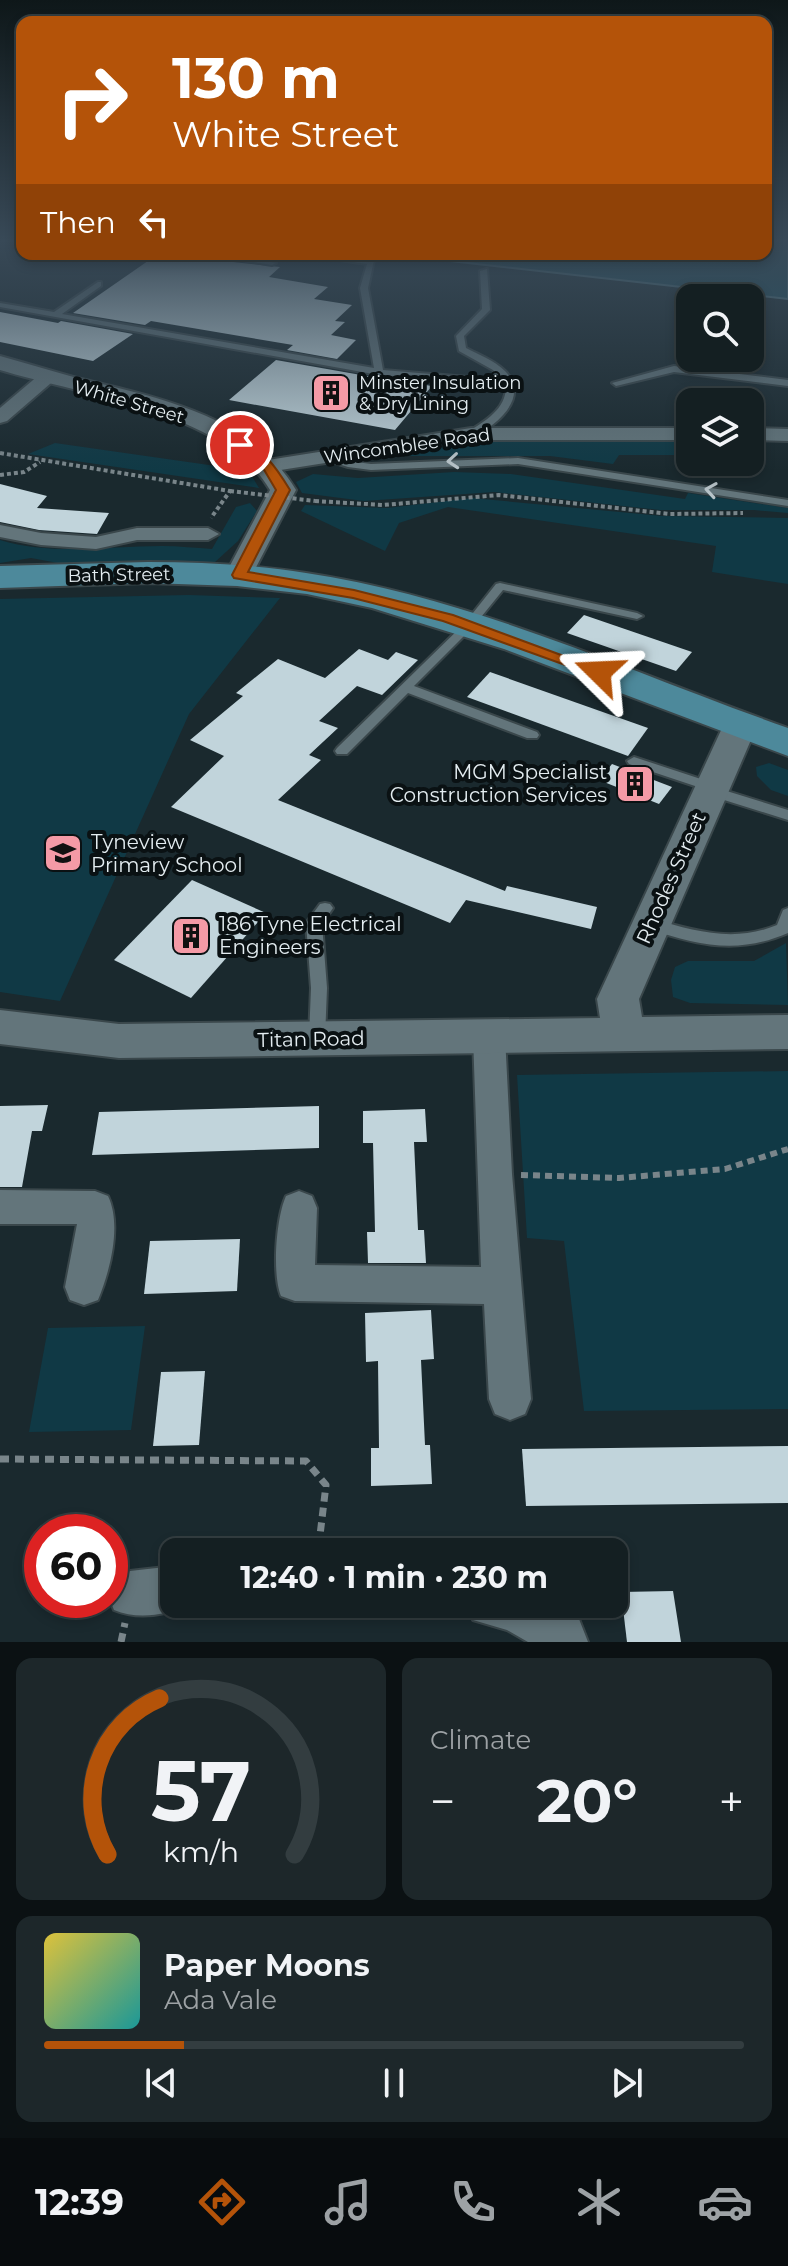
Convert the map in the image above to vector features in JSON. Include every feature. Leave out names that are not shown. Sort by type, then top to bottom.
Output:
[{"type":"main road","name":"Bath Street","points":[[0,577],[239,575],[354,594],[469,625],[788,743]]},
{"type":"street","name":"White Street","points":[[0,363],[45,379],[164,409],[215,431],[268,466]]},
{"type":"street","points":[[0,417],[45,379]]},
{"type":"street","name":"Wincomblee Road","points":[[268,466],[471,434],[676,434]]},
{"type":"street","points":[[764,434],[788,435]]},
{"type":"street","points":[[239,575],[283,490],[268,466]]},
{"type":"street","points":[[0,531],[41,539],[96,543],[137,534],[204,534]]},
{"type":"street","name":"Rhodes Street","points":[[623,1034],[618,999],[740,726]]},
{"type":"street","name":"Titan Road","points":[[0,1027],[119,1041],[788,1032]]},
{"type":"street","points":[[489,1036],[494,1174],[510,1399]]},
{"type":"street","points":[[0,1207],[95,1208],[96,1227],[84,1287]]},
{"type":"street","points":[[299,1208],[295,1283],[503,1286]]},
{"type":"street","points":[[130,1594],[160,1591]]},
{"type":"street","points":[[531,1618],[562,1636],[564,1642]]},
{"type":"lane","points":[[70,318],[379,372],[509,383]]},
{"type":"lane","points":[[369,318],[379,372]]},
{"type":"lane","points":[[471,434],[503,410],[509,398],[509,383],[504,374],[462,349],[460,336],[478,318]]},
{"type":"lane","points":[[616,383],[674,369],[788,383]]},
{"type":"lane","points":[[326,457],[359,469],[472,460],[518,461],[788,503]]},
{"type":"lane","points":[[342,751],[469,625],[500,586],[637,616]]},
{"type":"lane","points":[[407,688],[532,735]]},
{"type":"lane","points":[[634,761],[788,815]]},
{"type":"lane","points":[[317,1038],[319,988],[314,923],[325,908]]},
{"type":"lane","points":[[651,924],[724,944],[767,938],[783,929],[788,914]]},
{"type":"path","points":[[0,453],[230,491],[317,502],[383,505],[499,495],[670,514],[756,513]]},
{"type":"path","points":[[0,475],[24,472],[42,461]]},
{"type":"path","points":[[204,534],[230,491]]},
{"type":"path","points":[[314,494],[317,502]]},
{"type":"path","points":[[494,1174],[634,1177],[725,1169],[788,1149]]},
{"type":"path","points":[[0,1459],[306,1461],[326,1485],[320,1538]]},
{"type":"shaded area","points":[[493,439],[676,439],[676,455],[619,455],[613,464],[550,456],[382,456]]},
{"type":"shaded area","points":[[55,443],[237,469],[253,478],[259,488],[28,454]]},
{"type":"shaded area","points":[[454,472],[511,474],[685,499],[688,493],[788,508],[788,513],[660,510],[494,492],[364,501],[302,493],[296,482],[313,474],[358,478]]},
{"type":"shaded area","points":[[472,498],[662,516],[788,518],[788,584],[712,572],[716,546],[448,507],[399,523],[385,551],[301,511],[305,505],[387,508]]},
{"type":"shaded area","points":[[250,503],[257,511],[238,541],[215,562],[58,563],[31,558],[0,563],[0,540],[60,549],[162,546],[212,549],[236,507]]},
{"type":"shaded area","name":"Tyneview Primary School","points":[[189,595],[280,598],[189,714],[60,1001],[0,992],[0,599]]},
{"type":"shaded area","points":[[769,763],[788,770],[788,796],[771,790],[757,776],[756,767]]},
{"type":"shaded area","points":[[786,943],[788,1005],[690,1003],[673,997],[671,980],[675,967],[688,961],[754,961]]},
{"type":"shaded area","points":[[788,1071],[788,1409],[584,1411],[564,1241],[527,1238],[517,1075]]},
{"type":"shaded area","points":[[145,1326],[131,1430],[29,1432],[48,1328]]},
{"type":"building","points":[[0,318],[61,321],[133,334],[93,361],[0,342]]},
{"type":"building","points":[[101,318],[339,318],[335,321],[345,322],[331,335],[356,340],[337,359],[287,350],[293,345],[151,321],[145,325]]},
{"type":"building","name":"Minster Insulation & Dry Lining","points":[[276,360],[432,386],[395,430],[229,400]]},
{"type":"building","points":[[0,484],[47,496],[37,508],[109,513],[97,534],[39,530],[0,522]]},
{"type":"building","points":[[584,615],[692,652],[676,671],[567,633]]},
{"type":"building","points":[[359,649],[388,660],[396,652],[418,660],[382,695],[357,686],[319,721],[338,728],[309,755],[321,760],[278,800],[505,891],[507,886],[597,907],[591,929],[466,900],[450,923],[171,807],[224,756],[190,740],[243,696],[236,693],[278,659],[325,678]]},
{"type":"building","points":[[490,672],[648,728],[628,756],[467,697]]},
{"type":"building","name":"MGM Specialist Construction Services","points":[[612,764],[672,787],[659,804],[599,780]]},
{"type":"building","name":"186 Tyne Electrical Engineers","points":[[192,880],[266,913],[191,998],[114,960]]},
{"type":"building","points":[[48,1105],[42,1131],[32,1131],[22,1187],[0,1187],[0,1106]]},
{"type":"building","points":[[319,1106],[319,1148],[92,1155],[99,1112]]},
{"type":"building","points":[[425,1109],[427,1142],[414,1142],[418,1230],[424,1230],[426,1263],[368,1263],[367,1232],[375,1232],[373,1143],[363,1143],[363,1111]]},
{"type":"building","points":[[240,1239],[237,1291],[144,1294],[150,1241]]},
{"type":"building","points":[[431,1310],[434,1359],[421,1360],[425,1445],[430,1445],[432,1484],[371,1486],[371,1448],[379,1448],[378,1361],[366,1362],[365,1313]]},
{"type":"building","points":[[205,1371],[199,1445],[153,1446],[161,1372]]},
{"type":"building","points":[[788,1446],[788,1503],[526,1506],[522,1449]]},
{"type":"building","points":[[673,1591],[681,1642],[627,1642],[624,1618],[628,1618],[628,1592]]},
{"type":"place","name":"Minster Insulation & Dry Lining","points":[[331,393]]},
{"type":"place","name":"MGM Specialist Construction Services","points":[[635,784]]},
{"type":"place","name":"Tyneview Primary School","points":[[63,853]]},
{"type":"place","name":"186 Tyne Electrical Engineers","points":[[191,936]]},
{"type":"route","points":[[240,445],[268,466],[283,490],[239,575],[354,594],[448,618],[599,672]]}]
